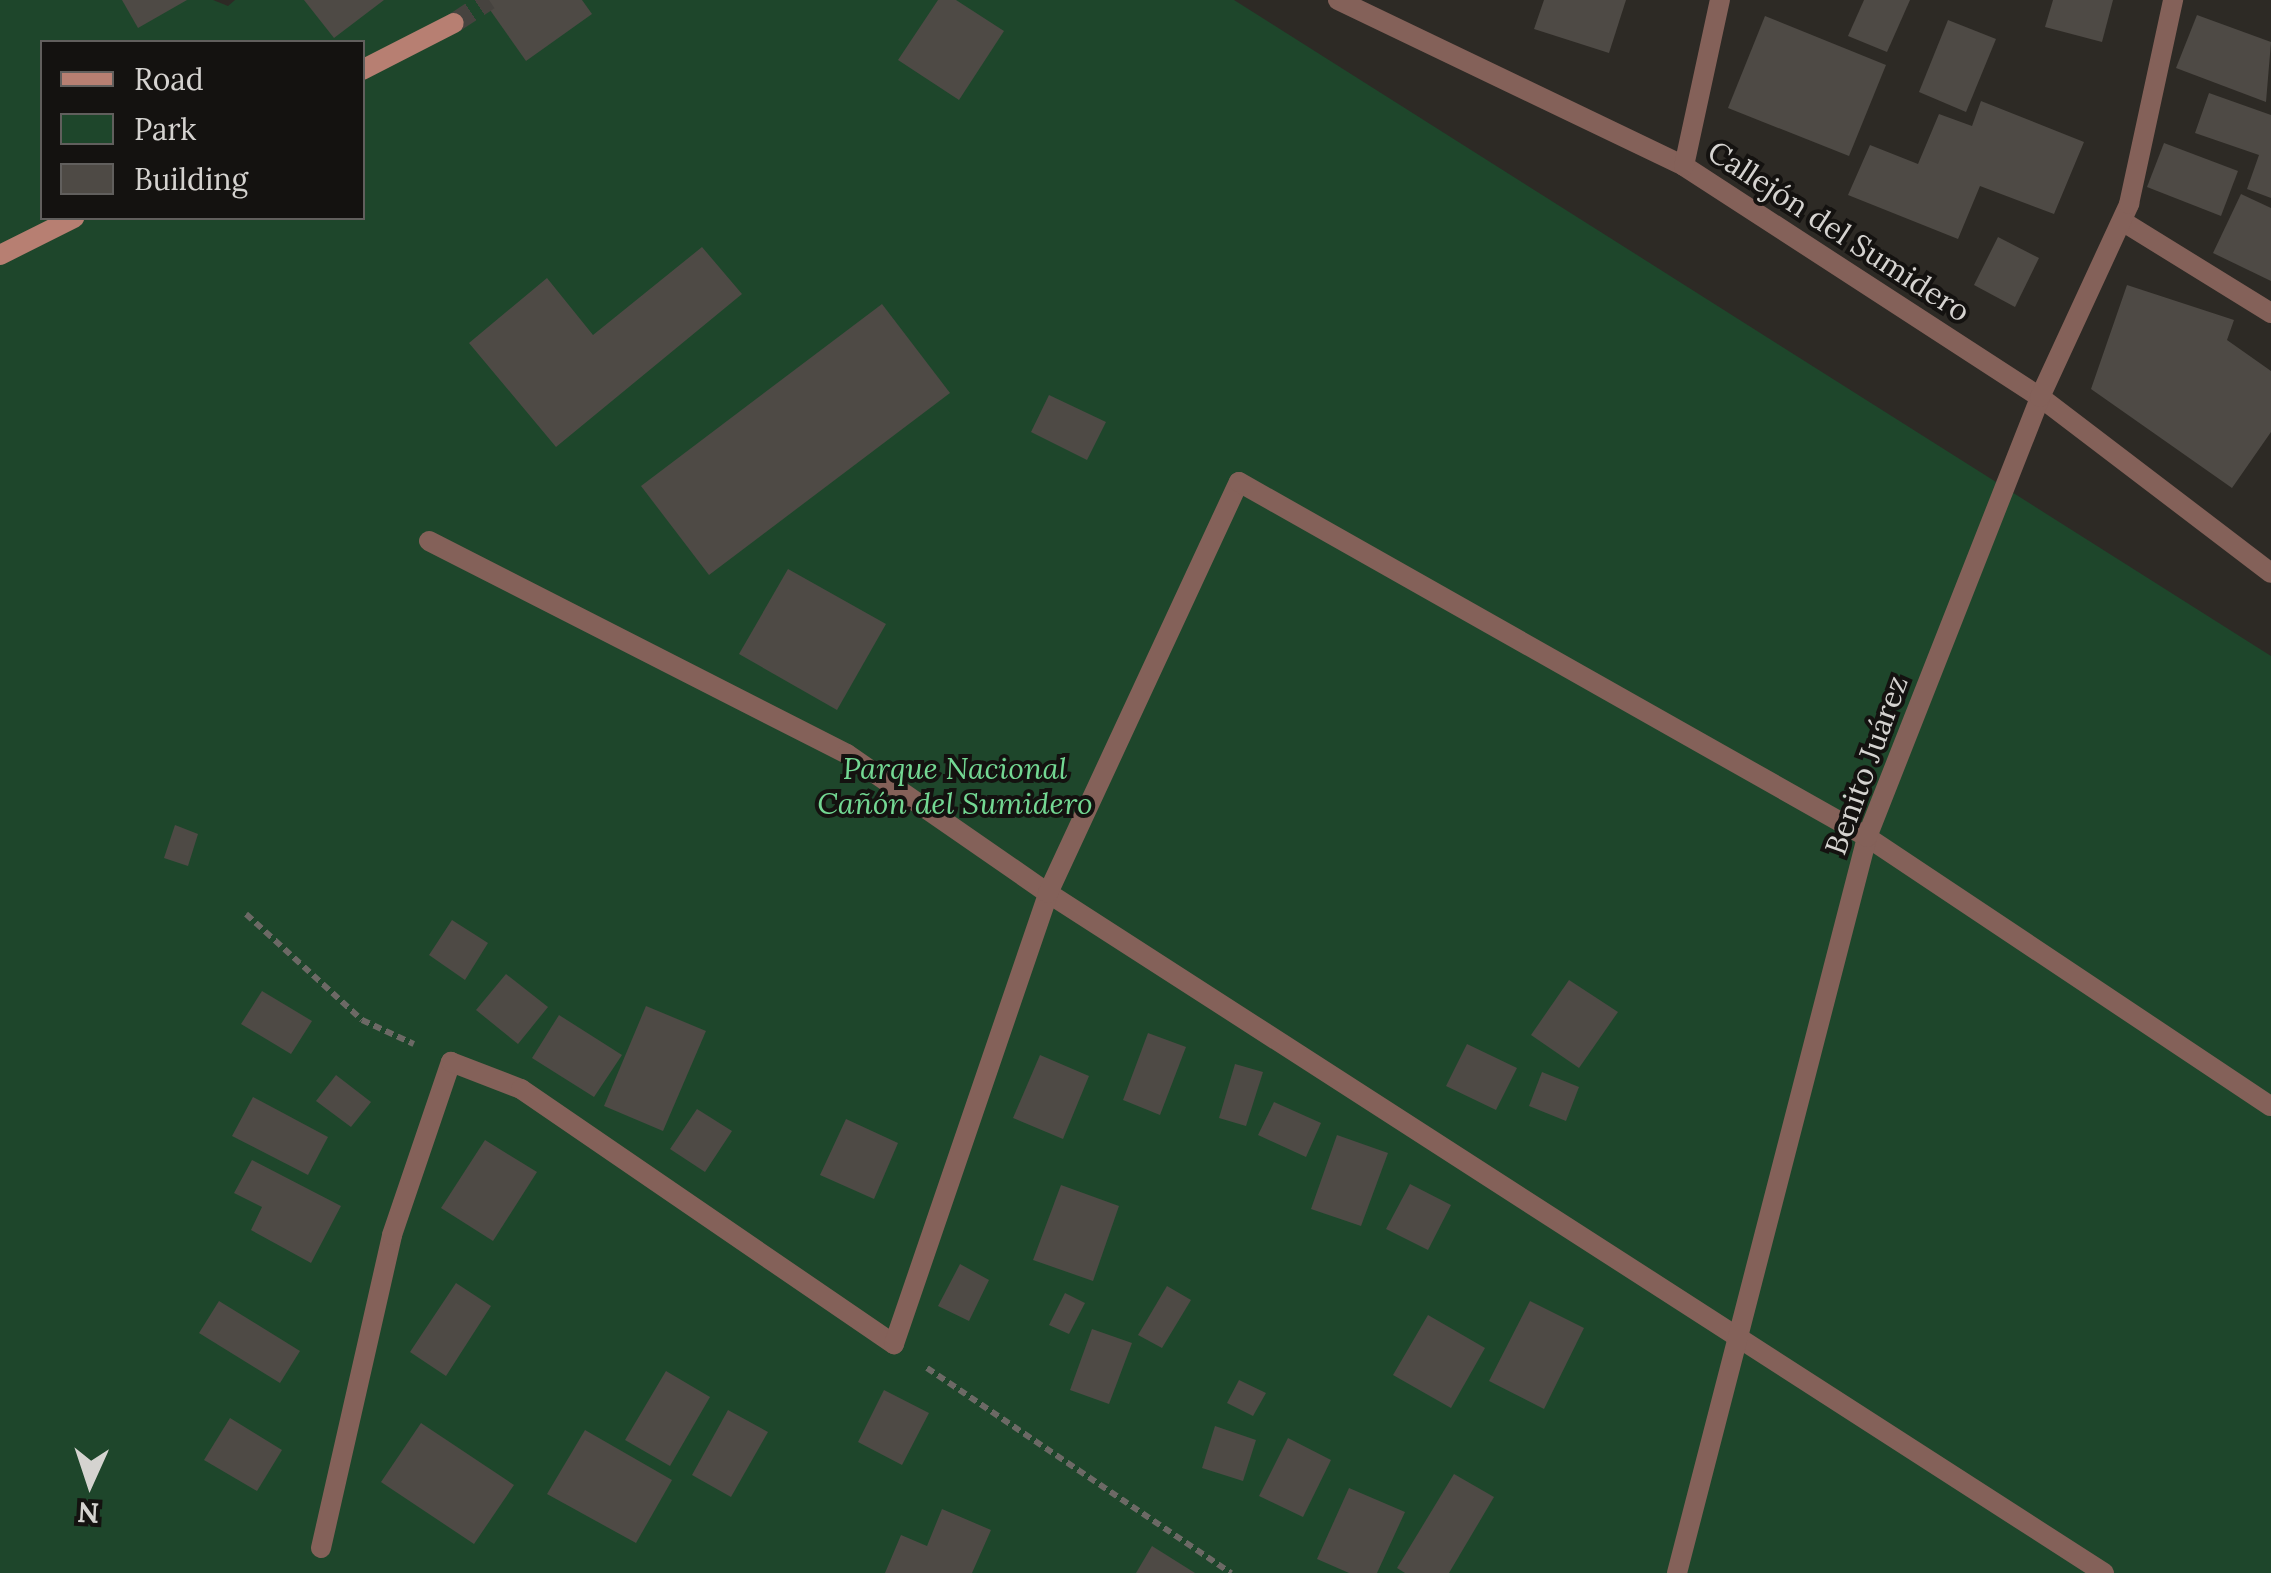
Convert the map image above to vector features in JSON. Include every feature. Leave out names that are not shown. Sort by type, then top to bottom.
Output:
[{"type":"main road","points":[[365,68],[454,23]]},
{"type":"main road","points":[[0,256],[70,220]]},
{"type":"street","name":"Callejón del Sumidero","points":[[1338,0],[1684,166],[2040,397],[2271,573]]},
{"type":"street","points":[[1684,166],[1720,0]]},
{"type":"street","name":"Benito Juárez","points":[[1678,1573],[1742,1338],[1867,836],[2040,397],[2122,221],[2172,0]]},
{"type":"street","points":[[2122,221],[2271,313]]},
{"type":"street","points":[[321,1548],[392,1234],[451,1062],[521,1089],[894,1344],[1048,894],[1239,482],[1867,836],[2271,1106]]},
{"type":"street","points":[[429,541],[848,754],[1048,894],[2104,1573]]},
{"type":"path","points":[[246,914],[362,1020],[451,1062]]},
{"type":"path","points":[[894,1344],[1230,1573]]},
{"type":"green space","name":"Parque Nacional Cañón del Sumidero","points":[[0,0],[213,0],[228,6],[235,0],[1234,0],[2271,656],[2271,1573],[0,1573]]},
{"type":"building","points":[[122,0],[187,0],[138,28]]},
{"type":"building","points":[[304,0],[384,0],[334,38]]},
{"type":"building","points":[[483,0],[582,0],[592,14],[526,61]]},
{"type":"building","points":[[938,0],[956,0],[1004,31],[959,100],[898,60]]},
{"type":"building","points":[[1544,0],[1626,0],[1609,53],[1534,29]]},
{"type":"building","points":[[1864,0],[1910,0],[1887,52],[1848,36]]},
{"type":"building","points":[[2053,0],[2113,0],[2102,42],[2045,27]]},
{"type":"building","points":[[2197,15],[2271,42],[2266,102],[2176,68]]},
{"type":"building","points":[[1765,16],[1886,65],[1849,156],[1728,108]]},
{"type":"building","points":[[1948,20],[1996,39],[1966,112],[1919,92]]},
{"type":"building","points":[[2209,93],[2271,115],[2271,198],[2247,189],[2259,155],[2195,133]]},
{"type":"building","points":[[1981,101],[2084,142],[2054,214],[1980,186],[1958,239],[1848,195],[1870,145],[1918,164],[1939,114],[1972,126]]},
{"type":"building","points":[[2164,143],[2238,171],[2221,216],[2147,187]]},
{"type":"building","points":[[2241,194],[2271,208],[2271,281],[2213,253]]},
{"type":"building","points":[[1998,237],[2039,258],[2015,307],[1974,285]]},
{"type":"building","points":[[702,247],[742,294],[556,447],[469,343],[547,278],[593,335]]},
{"type":"building","points":[[2127,285],[2234,320],[2227,340],[2271,371],[2271,432],[2232,488],[2091,389]]},
{"type":"building","points":[[882,304],[950,393],[709,575],[641,486]]},
{"type":"building","points":[[1049,395],[1106,422],[1087,460],[1031,432]]},
{"type":"building","points":[[788,569],[886,624],[837,710],[739,654]]},
{"type":"building","points":[[175,825],[198,834],[188,866],[164,858]]},
{"type":"building","points":[[452,920],[488,943],[465,980],[429,955]]},
{"type":"building","points":[[506,974],[548,1007],[518,1044],[476,1010]]},
{"type":"building","points":[[1569,980],[1618,1012],[1579,1068],[1531,1035]]},
{"type":"building","points":[[262,991],[312,1021],[291,1054],[241,1024]]},
{"type":"building","points":[[646,1006],[706,1031],[663,1131],[604,1106]]},
{"type":"building","points":[[559,1015],[622,1055],[594,1097],[532,1058]]},
{"type":"building","points":[[1148,1033],[1186,1047],[1160,1115],[1123,1100]]},
{"type":"building","points":[[1467,1044],[1517,1068],[1496,1110],[1446,1086]]},
{"type":"building","points":[[1040,1055],[1089,1076],[1063,1139],[1013,1118]]},
{"type":"building","points":[[1235,1064],[1263,1072],[1246,1126],[1219,1118]]},
{"type":"building","points":[[1542,1072],[1579,1087],[1566,1121],[1529,1106]]},
{"type":"building","points":[[336,1075],[371,1102],[351,1127],[316,1101]]},
{"type":"building","points":[[253,1097],[328,1137],[308,1175],[232,1136]]},
{"type":"building","points":[[1274,1102],[1321,1123],[1306,1157],[1258,1135]]},
{"type":"building","points":[[697,1109],[732,1131],[705,1172],[670,1149]]},
{"type":"building","points":[[846,1119],[898,1143],[874,1199],[820,1175]]},
{"type":"building","points":[[1337,1135],[1388,1153],[1361,1226],[1311,1209]]},
{"type":"building","points":[[485,1140],[537,1172],[493,1241],[441,1208]]},
{"type":"building","points":[[252,1160],[341,1206],[311,1263],[251,1230],[262,1207],[234,1193]]},
{"type":"building","points":[[1410,1184],[1451,1205],[1428,1250],[1386,1229]]},
{"type":"building","points":[[1061,1185],[1119,1206],[1093,1281],[1033,1260]]},
{"type":"building","points":[[960,1264],[989,1280],[969,1321],[938,1306]]},
{"type":"building","points":[[456,1283],[491,1306],[446,1376],[410,1352]]},
{"type":"building","points":[[1167,1286],[1191,1300],[1162,1348],[1138,1335]]},
{"type":"building","points":[[1065,1293],[1085,1303],[1069,1334],[1049,1325]]},
{"type":"building","points":[[219,1301],[300,1351],[280,1383],[199,1333]]},
{"type":"building","points":[[1530,1301],[1584,1328],[1544,1409],[1489,1381]]},
{"type":"building","points":[[1428,1315],[1485,1348],[1451,1408],[1393,1375]]},
{"type":"building","points":[[1092,1329],[1132,1343],[1109,1404],[1070,1390]]},
{"type":"building","points":[[666,1371],[710,1397],[670,1466],[625,1440]]},
{"type":"building","points":[[1239,1380],[1266,1393],[1253,1416],[1227,1403]]},
{"type":"building","points":[[884,1390],[929,1413],[902,1465],[858,1442]]},
{"type":"building","points":[[728,1410],[768,1432],[731,1497],[692,1475]]},
{"type":"building","points":[[230,1418],[282,1450],[257,1491],[204,1460]]},
{"type":"building","points":[[421,1423],[514,1485],[474,1544],[381,1482]]},
{"type":"building","points":[[1215,1426],[1256,1440],[1243,1481],[1202,1468]]},
{"type":"building","points":[[585,1430],[672,1480],[636,1543],[547,1494]]},
{"type":"building","points":[[1288,1438],[1331,1460],[1303,1517],[1259,1496]]},
{"type":"building","points":[[1454,1474],[1494,1497],[1449,1573],[1405,1573],[1397,1568]]},
{"type":"building","points":[[1349,1488],[1405,1512],[1377,1573],[1349,1573],[1317,1559]]},
{"type":"building","points":[[942,1509],[991,1530],[972,1573],[885,1573],[901,1535],[927,1546]]},
{"type":"building","points":[[1152,1546],[1195,1573],[1136,1573]]},
{"type":"tunnel","points":[[454,23],[489,0]]}]
